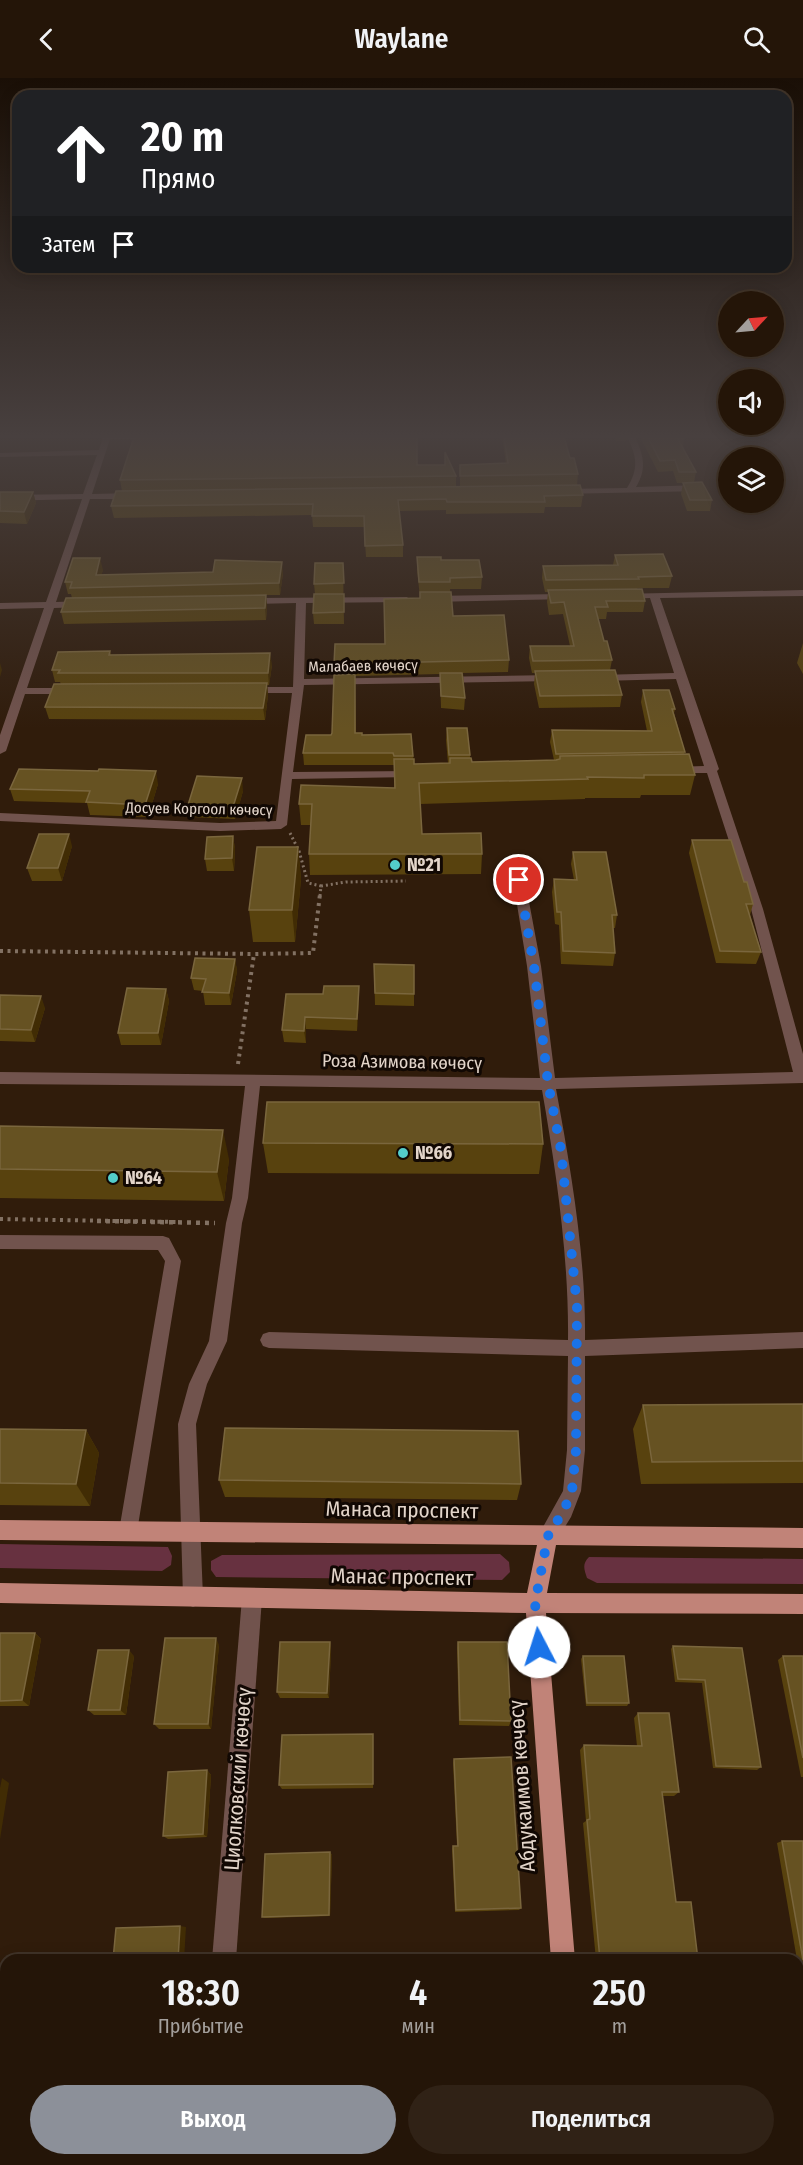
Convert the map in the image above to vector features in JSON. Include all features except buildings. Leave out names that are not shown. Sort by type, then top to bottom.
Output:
[{"type":"main road","name":"Манаса проспект","points":[[0,1530],[803,1538]]},
{"type":"main road","name":"Абдукаимов көчөсү","points":[[548,1536],[535,1603],[563,1954]]},
{"type":"main road","name":"Манас проспект","points":[[0,1593],[535,1603],[803,1604]]},
{"type":"street","points":[[0,751],[74,534]]},
{"type":"street","points":[[607,596],[803,593]]},
{"type":"street","points":[[654,596],[757,909],[803,1077]]},
{"type":"street","points":[[232,602],[572,597]]},
{"type":"street","name":"Досуев Коргоол көчөсү","points":[[0,817],[220,827],[281,825],[298,686],[301,601]]},
{"type":"street","points":[[0,606],[94,604]]},
{"type":"street","points":[[584,678],[679,676]]},
{"type":"street","name":"Малабаев көчөсү","points":[[238,690],[560,678]]},
{"type":"street","points":[[22,691],[82,691]]},
{"type":"street","points":[[665,770],[712,769]]},
{"type":"street","points":[[287,776],[429,774]]},
{"type":"street","points":[[519,880],[534,966],[548,1083],[561,1150],[577,1306],[576,1450],[572,1491],[564,1510],[548,1536]]},
{"type":"street","name":"Роза Азимова көчөсү","points":[[0,1078],[548,1083],[803,1077]]},
{"type":"street","points":[[193,1597],[187,1424],[198,1384],[218,1341],[234,1223],[240,1198],[253,1080]]},
{"type":"street","points":[[0,1242],[163,1243],[173,1261],[129,1531]]},
{"type":"street","points":[[268,1340],[577,1348],[803,1340]]},
{"type":"street","name":"Циолковский көчөсү","points":[[224,1954],[252,1598]]},
{"type":"path","points":[[281,825],[299,845],[308,883],[321,886],[346,882],[406,881]]},
{"type":"path","points":[[0,951],[314,953],[321,886]]},
{"type":"path","points":[[236,1080],[254,954]]},
{"type":"path","points":[[0,1219],[234,1223]]},
{"type":"shaded area","points":[[0,1544],[168,1547],[172,1556],[171,1565],[162,1571],[0,1568]]},
{"type":"shaded area","points":[[500,1554],[509,1562],[510,1572],[502,1580],[216,1577],[211,1570],[211,1561],[222,1555]]},
{"type":"shaded area","points":[[589,1557],[803,1559],[803,1584],[597,1583],[587,1578],[584,1569],[584,1564]]},
{"type":"place","name":"№21","points":[[395,865]]},
{"type":"place","name":"№66","points":[[403,1153]]},
{"type":"place","name":"№64","points":[[113,1178]]},
{"type":"route","points":[[519,880],[534,966],[548,1083],[561,1150],[577,1306],[576,1450],[572,1491],[564,1510],[548,1536],[535,1603],[539,1647]]}]
